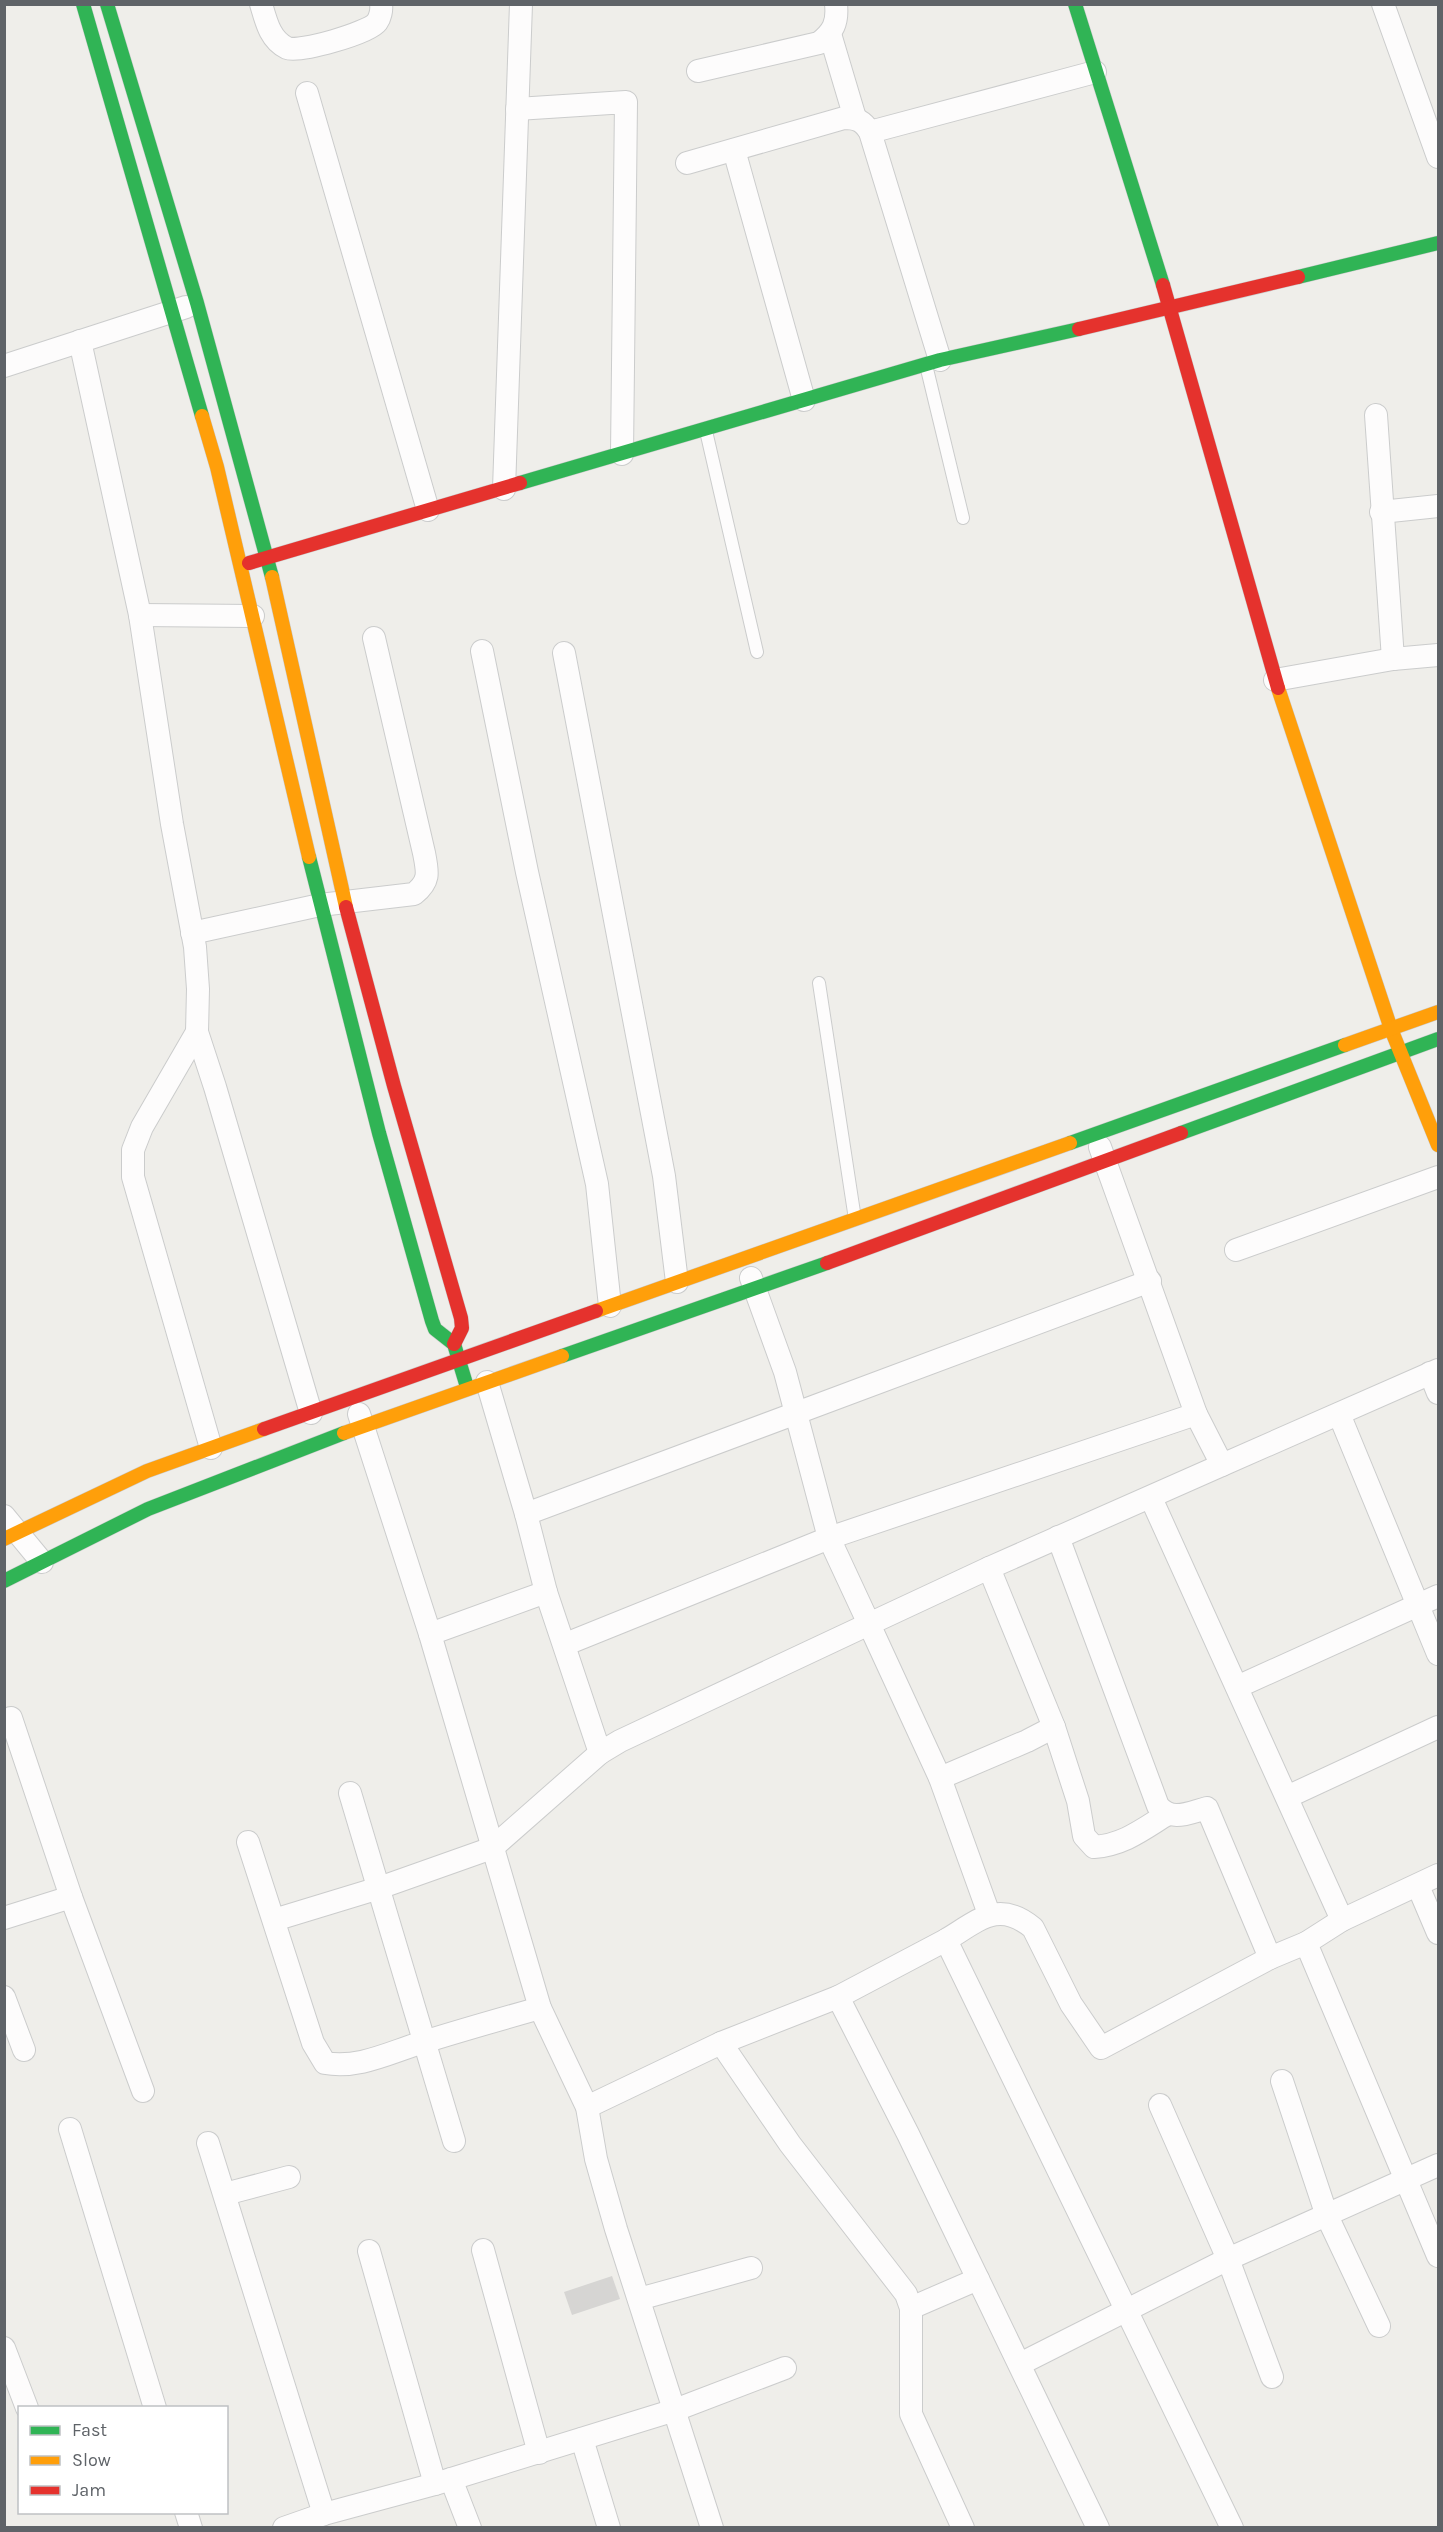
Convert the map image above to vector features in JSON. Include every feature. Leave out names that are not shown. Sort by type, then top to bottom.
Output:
[{"type":"street","points":[[83,4],[217,467],[320,906],[432,1321],[435,1329],[454,1344],[459,1362],[477,1385],[526,1514],[546,1592],[566,1644],[600,1753]]},
{"type":"street","points":[[108,4],[197,303],[268,557],[345,902],[394,1086],[461,1318],[462,1328],[454,1344]]},
{"type":"street","points":[[261,4],[268,27],[276,38],[288,48],[302,49],[366,30],[376,23],[382,10],[381,4]]},
{"type":"street","points":[[504,489],[521,4]]},
{"type":"street","points":[[698,71],[819,43],[830,34],[836,22],[836,4]]},
{"type":"street","points":[[1383,4],[1438,157]]},
{"type":"street","points":[[1082,6],[1095,72],[1170,309],[1275,680],[1391,1029],[1438,1145]]},
{"type":"street","points":[[830,34],[862,125],[933,362]]},
{"type":"street","points":[[687,163],[844,118],[862,125],[1095,72]]},
{"type":"street","points":[[307,93],[428,510]]},
{"type":"street","points":[[517,109],[626,102],[622,454]]},
{"type":"street","points":[[734,150],[804,400]]},
{"type":"street","points":[[241,565],[933,362],[1170,309],[1438,243]]},
{"type":"street","points":[[4,366],[197,303]]},
{"type":"street","points":[[80,341],[140,615],[172,824],[192,933],[198,989],[197,1032],[310,1413]]},
{"type":"street","points":[[1376,416],[1393,659]]},
{"type":"street","points":[[1381,512],[1438,506]]},
{"type":"street","points":[[140,615],[253,616]]},
{"type":"street","points":[[192,933],[320,906],[414,894],[424,885],[427,871],[374,638]]},
{"type":"street","points":[[482,651],[527,872],[597,1184],[610,1306]]},
{"type":"street","points":[[564,653],[664,1176],[678,1282]]},
{"type":"street","points":[[1275,680],[1393,659],[1438,655]]},
{"type":"street","points":[[4,1581],[148,1509],[363,1426],[755,1289],[858,1234],[1095,1134],[1438,1012]]},
{"type":"street","points":[[197,1032],[142,1127],[133,1150],[133,1178],[211,1448]]},
{"type":"street","points":[[42,1562],[9,1529],[147,1471],[459,1362],[744,1258],[858,1234],[1105,1160],[1438,1039]]},
{"type":"street","points":[[1095,1134],[1150,1281],[1196,1414],[1222,1465]]},
{"type":"street","points":[[1236,1250],[1438,1177]]},
{"type":"street","points":[[744,1258],[785,1371],[829,1538],[940,1778],[989,1914]]},
{"type":"street","points":[[526,1514],[1150,1281]]},
{"type":"street","points":[[274,1920],[379,1888],[492,1848],[600,1753],[620,1741],[1058,1537],[1339,1414],[1436,1379]]},
{"type":"street","points":[[354,1398],[430,1634],[540,2008],[586,2107],[600,2172],[616,2229],[712,2528]]},
{"type":"street","points":[[566,1644],[829,1538],[1196,1414]]},
{"type":"street","points":[[1339,1414],[1429,1601],[1438,1654]]},
{"type":"street","points":[[1151,1498],[1342,1920]]},
{"type":"street","points":[[1058,1537],[1158,1806],[1166,1815]]},
{"type":"street","points":[[989,1568],[1054,1727],[1078,1801],[1084,1836],[1094,1847],[1126,1841],[1166,1815],[1176,1816],[1207,1808],[1270,1958]]},
{"type":"street","points":[[430,1634],[546,1592]]},
{"type":"street","points":[[1237,1687],[1429,1601]]},
{"type":"street","points":[[10,1718],[71,1897],[143,2091]]},
{"type":"street","points":[[940,1778],[1054,1727]]},
{"type":"street","points":[[1287,1797],[1438,1727]]},
{"type":"street","points":[[350,1793],[454,2141]]},
{"type":"street","points":[[248,1842],[314,2043],[325,2063],[341,2066],[357,2064],[540,2008]]},
{"type":"street","points":[[586,2107],[721,2043],[838,1997],[946,1941],[989,1914],[1010,1914],[1033,1928],[1071,2004],[1101,2048],[1270,1958],[1306,1942],[1342,1920],[1438,1875]]},
{"type":"street","points":[[1418,1886],[1438,1933]]},
{"type":"street","points":[[4,1918],[71,1897]]},
{"type":"street","points":[[946,1941],[1097,2245],[1126,2311],[1232,2528]]},
{"type":"street","points":[[1306,1942],[1438,2256]]},
{"type":"street","points":[[4,1997],[24,2050]]},
{"type":"street","points":[[838,1997],[978,2278],[1098,2528]]},
{"type":"street","points":[[721,2043],[790,2144],[906,2294],[911,2308],[911,2414],[963,2528]]},
{"type":"street","points":[[1282,2081],[1327,2216],[1379,2326]]},
{"type":"street","points":[[1160,2105],[1228,2259],[1272,2377]]},
{"type":"street","points":[[70,2129],[153,2406]]},
{"type":"street","points":[[208,2143],[324,2514]]},
{"type":"street","points":[[1020,2364],[1228,2259],[1438,2165]]},
{"type":"street","points":[[225,2194],[289,2177]]},
{"type":"street","points":[[483,2250],[539,2453]]},
{"type":"street","points":[[369,2251],[443,2482],[470,2528]]},
{"type":"street","points":[[639,2299],[751,2268]]},
{"type":"street","points":[[911,2308],[978,2278]]},
{"type":"street","points":[[4,2348],[26,2406]]},
{"type":"street","points":[[284,2528],[324,2514],[443,2482],[675,2410],[785,2368]]},
{"type":"street","points":[[582,2439],[609,2528]]},
{"type":"lane","points":[[933,362],[963,518]]},
{"type":"lane","points":[[705,429],[757,652]]},
{"type":"lane","points":[[819,983],[858,1234]]},
{"type":"building","points":[[612,2276],[620,2299],[572,2315],[564,2292]]},
{"type":"traffic: fast","points":[[83,4],[202,416]]},
{"type":"traffic: fast","points":[[107,4],[197,303],[272,577]]},
{"type":"traffic: fast","points":[[1075,4],[1163,285]]},
{"type":"traffic: fast","points":[[1298,277],[1438,243]]},
{"type":"traffic: fast","points":[[520,483],[940,360],[1079,329]]},
{"type":"traffic: fast","points":[[309,857],[379,1133],[432,1321],[435,1329],[454,1344],[467,1387]]},
{"type":"traffic: fast","points":[[1181,1133],[1438,1039]]},
{"type":"traffic: fast","points":[[1070,1143],[1345,1045]]},
{"type":"traffic: fast","points":[[562,1356],[827,1263]]},
{"type":"traffic: fast","points":[[4,1581],[148,1509],[344,1433]]},
{"type":"traffic: slow","points":[[202,416],[217,467],[309,857]]},
{"type":"traffic: slow","points":[[272,577],[346,907]]},
{"type":"traffic: slow","points":[[1278,688],[1391,1029],[1438,1145]]},
{"type":"traffic: slow","points":[[1345,1045],[1438,1012]]},
{"type":"traffic: slow","points":[[596,1311],[1070,1143]]},
{"type":"traffic: slow","points":[[344,1433],[562,1356]]},
{"type":"traffic: slow","points":[[4,1539],[147,1471],[264,1429]]},
{"type":"traffic: jam","points":[[1079,329],[1298,277]]},
{"type":"traffic: jam","points":[[1163,285],[1278,688]]},
{"type":"traffic: jam","points":[[249,563],[520,483]]},
{"type":"traffic: jam","points":[[346,907],[394,1086],[461,1318],[462,1328],[454,1344]]},
{"type":"traffic: jam","points":[[827,1263],[1181,1133]]},
{"type":"traffic: jam","points":[[264,1429],[596,1311]]}]
